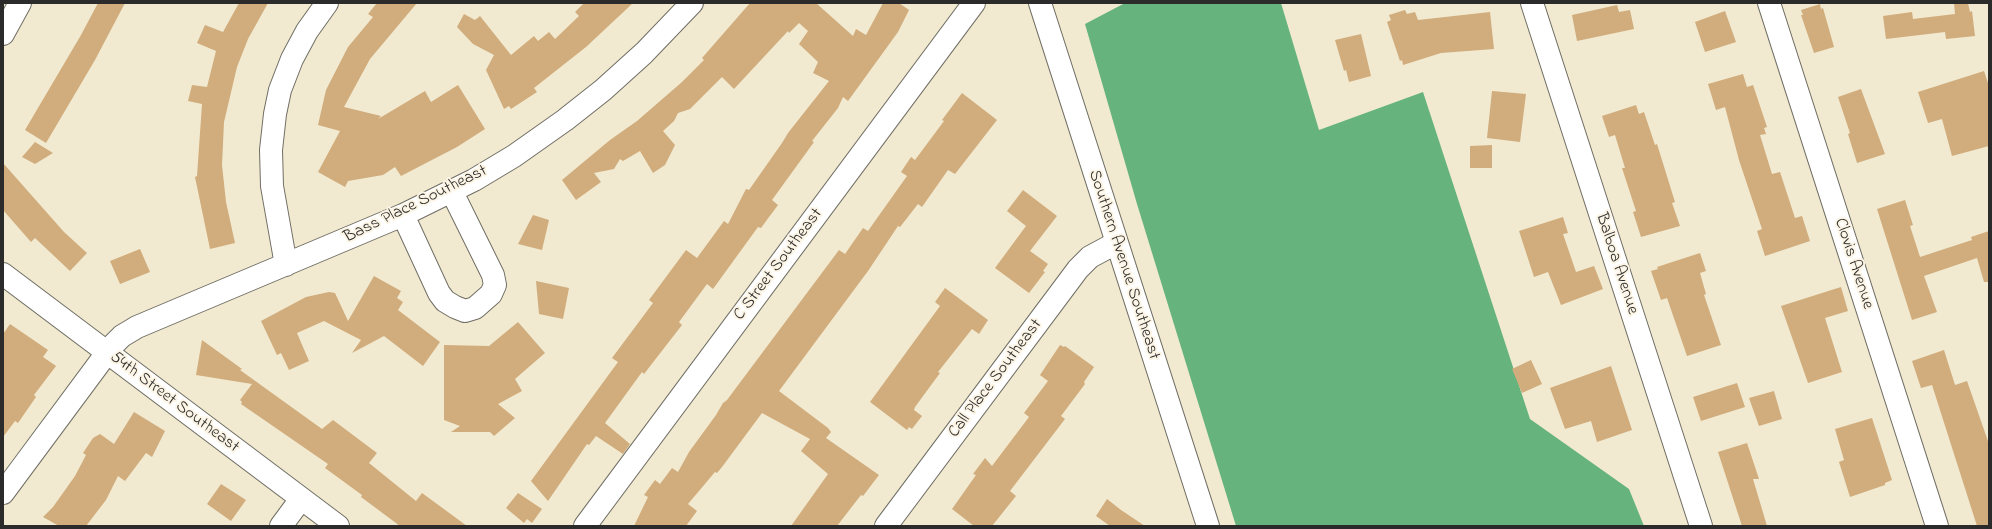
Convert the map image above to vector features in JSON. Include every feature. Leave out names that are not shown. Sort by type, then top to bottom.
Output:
[{"type":"street","points":[[3,34],[20,3]]},
{"type":"street","points":[[286,265],[272,186],[271,150],[275,114],[280,90],[292,59],[307,31],[327,3]]},
{"type":"street","name":"Bass Place Southeast","points":[[3,493],[116,341],[137,327],[403,215],[452,192],[514,156],[565,120],[603,90],[644,53],[692,3]]},
{"type":"street","name":"C Street Southeast","points":[[585,526],[974,3]]},
{"type":"street","name":"Southern Avenue Southeast","points":[[1040,3],[1204,524]]},
{"type":"street","name":"Balboa Avenue","points":[[1532,3],[1701,526]]},
{"type":"street","name":"Clovis Avenue","points":[[1769,3],[1937,526]]},
{"type":"street","points":[[403,215],[439,293],[445,301],[455,308],[465,311],[476,308],[491,294],[495,284],[493,275],[452,192]]},
{"type":"street","name":"Call Place Southeast","points":[[886,526],[1078,269],[1090,257],[1116,243]]},
{"type":"street","name":"54th Street Southeast","points":[[5,274],[338,526]]},
{"type":"street","points":[[281,526],[301,499]]},
{"type":"green space","points":[[1125,3],[1281,3],[1319,130],[1423,92],[1530,419],[1629,489],[1644,526],[1236,526],[1137,204],[1085,24]]},
{"type":"building","points":[[98,3],[125,3],[95,60],[46,143],[25,130],[81,35]]},
{"type":"building","points":[[239,3],[268,3],[248,39],[237,67],[224,122],[222,165],[226,202],[235,243],[210,249],[195,177],[197,176],[202,104],[188,101],[192,85],[207,87],[216,51],[197,43],[205,25],[223,32]]},
{"type":"building","points":[[377,3],[417,3],[370,59],[344,107],[381,116],[378,119],[425,91],[431,102],[458,85],[485,129],[457,147],[401,176],[395,167],[383,175],[348,181],[345,187],[318,172],[340,131],[318,125],[326,90],[348,47],[373,17],[368,14]]},
{"type":"building","points":[[584,3],[633,3],[586,47],[534,88],[537,92],[511,109],[509,106],[504,109],[486,70],[494,55],[473,44],[457,27],[464,14],[475,20],[480,16],[511,55],[534,36],[538,41],[549,32],[555,39],[579,16],[575,12]]},
{"type":"building","points":[[750,3],[816,3],[853,36],[856,29],[866,35],[883,3],[899,3],[909,10],[898,32],[848,101],[843,97],[838,108],[812,141],[814,142],[772,200],[778,205],[761,228],[758,227],[713,289],[707,284],[679,322],[682,325],[644,374],[642,372],[605,423],[630,444],[623,454],[596,436],[589,445],[587,444],[548,501],[531,481],[618,362],[612,358],[653,303],[649,300],[686,250],[697,258],[724,221],[728,224],[746,189],[749,190],[788,133],[829,81],[813,73],[818,62],[799,44],[808,31],[799,23],[789,33],[788,31],[734,89],[722,77],[690,109],[678,113],[674,121],[663,131],[675,145],[665,165],[653,173],[640,151],[623,161],[620,159],[614,169],[594,173],[601,182],[576,200],[562,180],[610,140],[637,121],[682,82],[704,60],[702,58]]},
{"type":"building","points":[[1954,3],[1968,3],[1970,12],[1972,11],[1975,36],[1946,39],[1945,32],[1886,39],[1883,16],[1912,12],[1913,19],[1955,14]]},
{"type":"building","points":[[1820,4],[1821,9],[1823,8],[1834,47],[1814,53],[1801,15],[1803,15],[1801,10]]},
{"type":"building","points":[[1617,5],[1619,12],[1630,10],[1634,29],[1577,41],[1572,15]]},
{"type":"building","points":[[1405,10],[1407,14],[1415,12],[1418,20],[1490,12],[1494,49],[1441,53],[1403,65],[1402,60],[1400,61],[1387,22],[1391,20],[1389,15]]},
{"type":"building","points":[[1725,11],[1736,42],[1705,52],[1695,22]]},
{"type":"building","points":[[1361,34],[1371,76],[1349,82],[1346,70],[1344,71],[1335,40]]},
{"type":"building","points":[[1984,71],[1989,86],[1989,146],[1952,156],[1942,119],[1928,123],[1918,92]]},
{"type":"building","points":[[1743,74],[1747,87],[1753,85],[1767,127],[1764,128],[1766,134],[1760,135],[1772,174],[1780,172],[1795,218],[1802,216],[1810,241],[1765,256],[1757,231],[1762,229],[1739,160],[1725,107],[1716,110],[1708,84]]},
{"type":"building","points":[[1861,89],[1885,154],[1857,163],[1848,134],[1850,133],[1838,97]]},
{"type":"building","points":[[1492,91],[1526,94],[1520,142],[1487,138]]},
{"type":"building","points":[[962,93],[997,120],[955,174],[948,170],[922,207],[918,204],[900,227],[898,226],[868,271],[779,391],[828,428],[831,432],[826,438],[879,475],[837,526],[791,526],[828,474],[801,451],[810,439],[762,413],[722,467],[717,473],[715,472],[688,504],[697,511],[686,526],[634,526],[648,497],[644,495],[655,480],[660,484],[672,468],[678,472],[689,452],[723,403],[727,400],[839,250],[845,254],[863,228],[868,231],[907,176],[901,172],[911,157],[915,160],[944,121],[942,120]]},
{"type":"building","points":[[1636,105],[1639,114],[1644,112],[1655,145],[1657,144],[1675,202],[1672,203],[1680,226],[1641,237],[1633,212],[1636,211],[1622,168],[1625,168],[1615,135],[1609,137],[1602,116]]},
{"type":"building","points":[[35,142],[53,153],[35,164],[22,157]]},
{"type":"building","points":[[1492,145],[1492,168],[1470,168],[1470,146]]},
{"type":"building","points":[[3,163],[64,232],[87,253],[70,271],[35,238],[31,242],[3,210]]},
{"type":"building","points":[[1023,190],[1057,216],[1030,251],[1048,264],[1043,271],[1045,272],[1029,293],[995,268],[1026,226],[1007,211]]},
{"type":"building","points":[[1905,200],[1913,225],[1910,226],[1920,257],[1972,240],[1971,237],[1989,231],[1989,282],[1984,282],[1977,258],[1924,276],[1937,312],[1912,320],[1877,209]]},
{"type":"building","points":[[533,215],[549,220],[542,250],[518,244]]},
{"type":"building","points":[[1563,217],[1568,233],[1563,234],[1576,272],[1594,266],[1603,289],[1561,305],[1548,272],[1534,277],[1519,231]]},
{"type":"building","points":[[140,249],[150,272],[120,284],[110,261]]},
{"type":"building","points":[[1700,253],[1706,271],[1700,273],[1706,294],[1704,295],[1721,345],[1687,356],[1667,298],[1661,300],[1651,271],[1658,269],[1657,267]]},
{"type":"building","points":[[374,276],[401,291],[397,298],[403,302],[398,310],[440,342],[423,366],[384,336],[352,353],[361,340],[324,321],[297,333],[309,361],[289,370],[281,353],[277,355],[261,321],[306,297],[329,292],[335,293],[348,321]]},
{"type":"building","points":[[536,281],[569,288],[563,319],[539,314]]},
{"type":"building","points":[[1841,287],[1848,311],[1825,318],[1842,372],[1808,383],[1781,306]]},
{"type":"building","points":[[945,288],[988,320],[979,334],[972,329],[938,372],[940,373],[915,407],[914,410],[922,416],[912,429],[909,427],[907,430],[870,402],[940,306],[935,302]]},
{"type":"building","points":[[518,322],[545,353],[515,379],[522,391],[498,404],[515,418],[494,436],[490,432],[451,432],[460,426],[444,420],[444,345],[489,346]]},
{"type":"building","points":[[10,324],[48,350],[43,357],[56,366],[34,395],[36,397],[18,423],[15,421],[3,437],[3,334]]},
{"type":"building","points":[[202,340],[242,369],[240,370],[322,429],[333,420],[377,453],[369,463],[416,501],[422,493],[467,526],[400,526],[361,497],[362,495],[325,468],[328,464],[241,404],[242,402],[240,400],[252,384],[196,375]]},
{"type":"building","points":[[1060,345],[1065,346],[1094,367],[1084,382],[1085,384],[1061,416],[1065,419],[1010,491],[1016,496],[992,526],[974,526],[952,509],[976,475],[973,474],[985,458],[992,466],[1029,417],[1024,413],[1048,381],[1040,375]]},
{"type":"building","points":[[1944,350],[1955,385],[1967,381],[1989,444],[1989,526],[1977,526],[1932,385],[1921,388],[1912,361]]},
{"type":"building","points":[[1531,360],[1542,384],[1522,393],[1512,369]]},
{"type":"building","points":[[1611,366],[1632,430],[1597,442],[1591,421],[1565,429],[1550,388]]},
{"type":"building","points":[[1737,383],[1745,407],[1701,421],[1693,397]]},
{"type":"building","points":[[1774,391],[1782,419],[1759,426],[1749,398]]},
{"type":"building","points":[[134,412],[165,431],[152,457],[146,453],[125,481],[118,476],[106,500],[86,526],[59,526],[43,517],[53,507],[75,476],[86,455],[83,453],[93,438],[100,434],[114,444]]},
{"type":"building","points":[[1872,418],[1892,480],[1885,483],[1885,485],[1850,497],[1839,462],[1844,460],[1835,429]]},
{"type":"building","points":[[1747,443],[1759,479],[1753,479],[1767,526],[1742,526],[1718,452]]},
{"type":"building","points":[[221,484],[246,500],[231,521],[207,504]]},
{"type":"building","points":[[518,493],[542,509],[532,523],[527,519],[524,523],[506,508]]},
{"type":"building","points":[[1107,499],[1145,526],[1110,526],[1096,516]]}]
